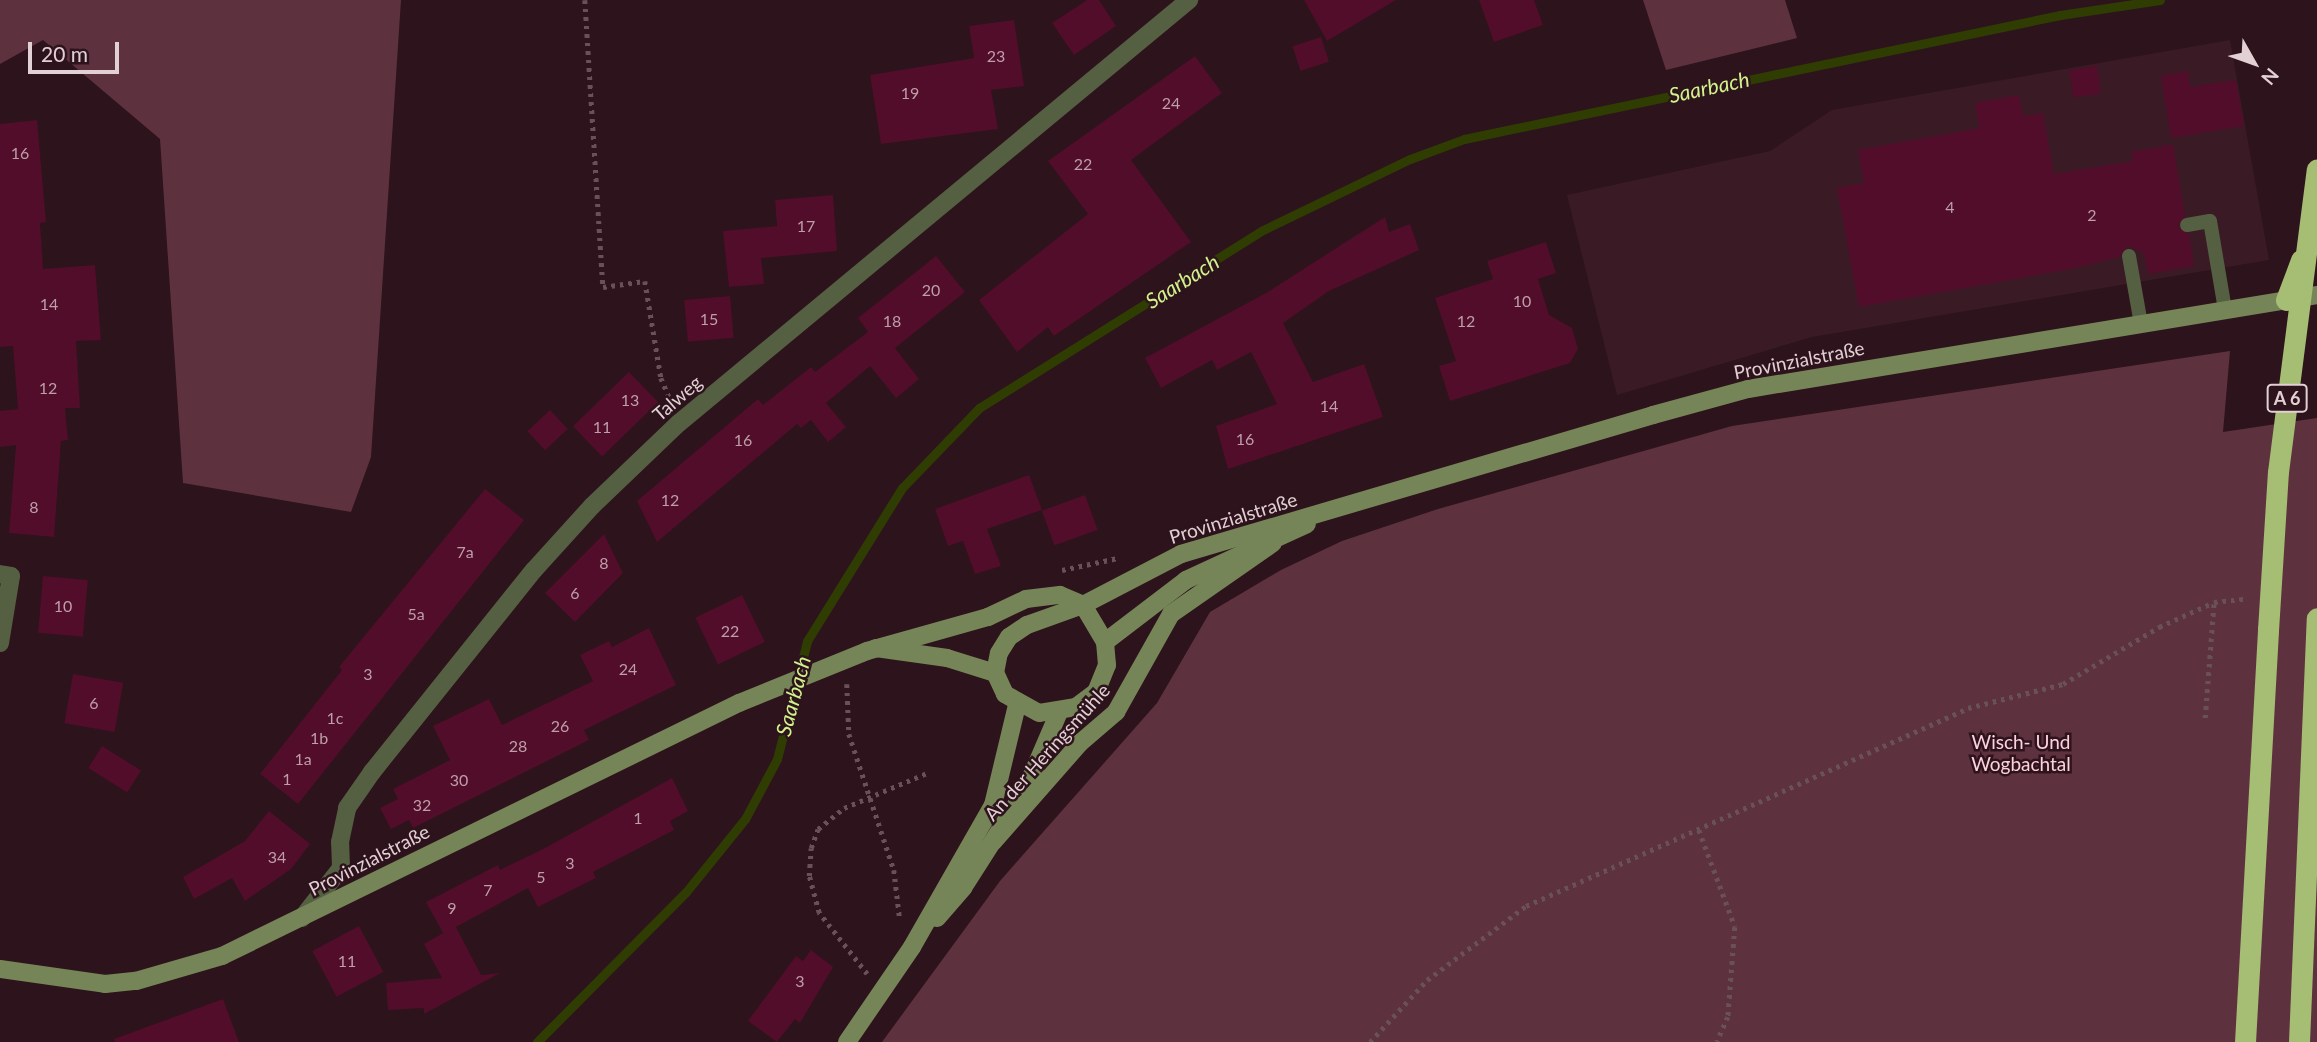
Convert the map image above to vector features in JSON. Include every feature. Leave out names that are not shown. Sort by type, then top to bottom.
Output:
[{"type":"highway","name":"A 6","points":[[2245,1042],[2280,459],[2317,169]]},
{"type":"highway","points":[[2286,300],[2317,215]]},
{"type":"highway","points":[[2299,1042],[2316,625]]},
{"type":"main road","name":"Provinzialstraße","points":[[1083,605],[1181,554],[1748,389],[2317,295]]},
{"type":"main road","name":"Provinzialstraße","points":[[1105,642],[1186,580],[1273,543],[1331,511]]},
{"type":"main road","name":"An der Heringsmühle","points":[[993,842],[1080,743],[1116,712],[1171,614],[1273,543]]},
{"type":"main road","points":[[874,648],[988,617],[1026,599],[1060,595],[1083,605],[1105,642],[1107,665],[1096,692],[1076,708],[1059,712],[1039,713],[1017,705],[1005,694],[995,673],[999,653],[1009,637],[1027,625],[1083,605]]},
{"type":"main road","name":"Provinzialstraße","points":[[0,969],[63,981],[136,981],[222,956],[739,703],[874,648]]},
{"type":"main road","points":[[874,648],[947,658],[995,673]]},
{"type":"main road","name":"An der Heringsmühle","points":[[847,1042],[912,947],[993,805],[1004,777],[1017,705]]},
{"type":"main road","name":"An der Heringsmühle","points":[[912,947],[962,888],[993,842],[1026,789],[1059,712]]},
{"type":"street","name":"Talweg","points":[[302,918],[341,868],[340,842],[347,808],[372,772],[534,570],[592,506],[679,423],[1189,0]]},
{"type":"street","points":[[0,574],[11,576],[0,643]]},
{"type":"lane","points":[[2187,225],[2210,221],[2225,310]]},
{"type":"lane","points":[[2129,256],[2141,324]]},
{"type":"path","points":[[585,0],[603,287],[645,281],[661,378],[679,423]]},
{"type":"path","points":[[1370,1042],[1427,980],[1526,906],[1968,708],[2063,684],[2159,627],[2214,602],[2248,599]]},
{"type":"path","points":[[2205,718],[2214,602]]},
{"type":"path","points":[[849,698],[849,734],[894,870],[900,922]]},
{"type":"path","points":[[883,989],[855,964],[820,913],[809,876],[818,829],[844,808],[927,773]]},
{"type":"path","points":[[1699,830],[1735,927],[1728,1017],[1717,1042]]},
{"type":"shaded area","points":[[2230,40],[2269,260],[1812,337],[1617,395],[1567,195],[1770,151],[1832,110]]},
{"type":"green space","points":[[0,0],[401,0],[371,457],[351,512],[183,483],[160,139],[43,40],[0,64]]},
{"type":"green space","points":[[1643,0],[1785,0],[1797,38],[1666,70]]},
{"type":"green space","name":"Wisch- Und Wogbachtal","points":[[2230,351],[2223,432],[2317,418],[2317,1042],[882,1042],[1000,881],[1157,703],[1210,612],[1281,570],[1342,541],[1438,509],[1732,426]]},
{"type":"building","points":[[1087,0],[1099,0],[1116,26],[1074,55],[1052,23]]},
{"type":"building","points":[[1304,0],[1396,0],[1327,41]]},
{"type":"building","points":[[1479,0],[1534,0],[1543,25],[1494,42]]},
{"type":"building","points":[[1014,20],[1024,86],[991,90],[998,129],[881,144],[870,75],[974,58],[969,26]]},
{"type":"building","points":[[1321,37],[1329,62],[1301,71],[1292,46]]},
{"type":"building","points":[[1195,56],[1222,93],[1131,160],[1191,242],[1054,336],[1048,327],[1017,352],[979,300],[1088,214],[1048,161]]},
{"type":"building","points":[[2097,66],[2101,94],[2073,98],[2069,70]]},
{"type":"building","points":[[2188,71],[2190,87],[2236,80],[2244,126],[2171,138],[2161,76]]},
{"type":"building","points":[[2019,95],[2023,116],[2043,113],[2054,174],[2133,161],[2131,152],[2173,144],[2185,216],[2178,227],[2189,234],[2194,266],[2148,274],[2144,253],[2128,246],[2119,257],[2071,269],[1859,307],[1837,188],[1864,183],[1858,150],[1979,128],[1975,103]]},
{"type":"building","points":[[37,120],[46,222],[40,223],[43,269],[95,265],[101,340],[76,341],[80,408],[65,408],[68,440],[61,441],[54,537],[9,533],[16,445],[0,447],[0,411],[18,409],[13,346],[0,347],[0,124]]},
{"type":"building","points":[[833,195],[837,251],[761,258],[764,284],[729,287],[723,231],[777,226],[775,200]]},
{"type":"building","points":[[1385,217],[1389,232],[1410,224],[1419,250],[1329,291],[1283,323],[1313,382],[1364,364],[1383,417],[1228,469],[1216,426],[1277,404],[1251,352],[1217,370],[1212,360],[1161,388],[1145,358],[1266,293]]},
{"type":"building","points":[[1546,242],[1556,273],[1538,279],[1549,315],[1572,328],[1578,349],[1570,363],[1450,401],[1439,366],[1456,361],[1435,298],[1493,279],[1487,261]]},
{"type":"building","points":[[936,256],[965,292],[895,348],[919,379],[896,398],[870,366],[826,403],[846,427],[828,442],[811,420],[801,428],[797,424],[657,542],[637,501],[758,399],[763,405],[811,367],[815,372],[868,332],[858,318]]},
{"type":"building","points":[[730,296],[734,338],[688,342],[684,300]]},
{"type":"building","points":[[629,372],[658,402],[602,456],[573,426]]},
{"type":"building","points":[[550,410],[568,429],[545,450],[527,431]]},
{"type":"building","points":[[1029,475],[1042,510],[987,529],[1001,566],[975,574],[963,541],[948,546],[935,509]]},
{"type":"building","points":[[485,489],[524,520],[298,804],[260,774],[342,670],[339,667]]},
{"type":"building","points":[[1085,495],[1098,530],[1054,546],[1042,511]]},
{"type":"building","points":[[604,534],[623,573],[575,622],[545,593]]},
{"type":"building","points":[[43,576],[88,580],[83,637],[38,633]]},
{"type":"building","points":[[742,595],[765,642],[718,665],[695,618]]},
{"type":"building","points":[[649,628],[676,685],[584,730],[589,740],[413,828],[409,820],[391,829],[380,808],[398,799],[393,789],[450,760],[433,726],[489,699],[502,725],[593,681],[580,655],[609,641],[612,647]]},
{"type":"building","points":[[73,674],[123,683],[115,732],[64,723]]},
{"type":"building","points":[[102,746],[141,770],[127,792],[88,768]]},
{"type":"building","points":[[672,778],[688,811],[670,821],[674,830],[593,872],[596,878],[538,907],[528,888],[456,927],[481,975],[500,973],[424,1014],[424,1008],[388,1010],[386,983],[442,978],[424,944],[443,933],[426,902],[498,865],[500,870],[545,848]]},
{"type":"building","points":[[269,811],[310,844],[291,869],[245,901],[232,878],[194,899],[183,877],[245,841]]},
{"type":"building","points":[[359,926],[383,972],[337,997],[312,951]]},
{"type":"building","points":[[811,950],[833,967],[800,1023],[795,1019],[777,1042],[748,1021],[796,956],[803,961]]},
{"type":"building","points":[[223,999],[239,1042],[115,1042],[114,1039]]},
{"type":"waterway","name":"Saarbach","points":[[537,1042],[686,892],[745,819],[777,759],[807,641],[902,488],[979,408],[1263,230],[1410,159],[1464,139],[2060,15],[2160,0]]}]
